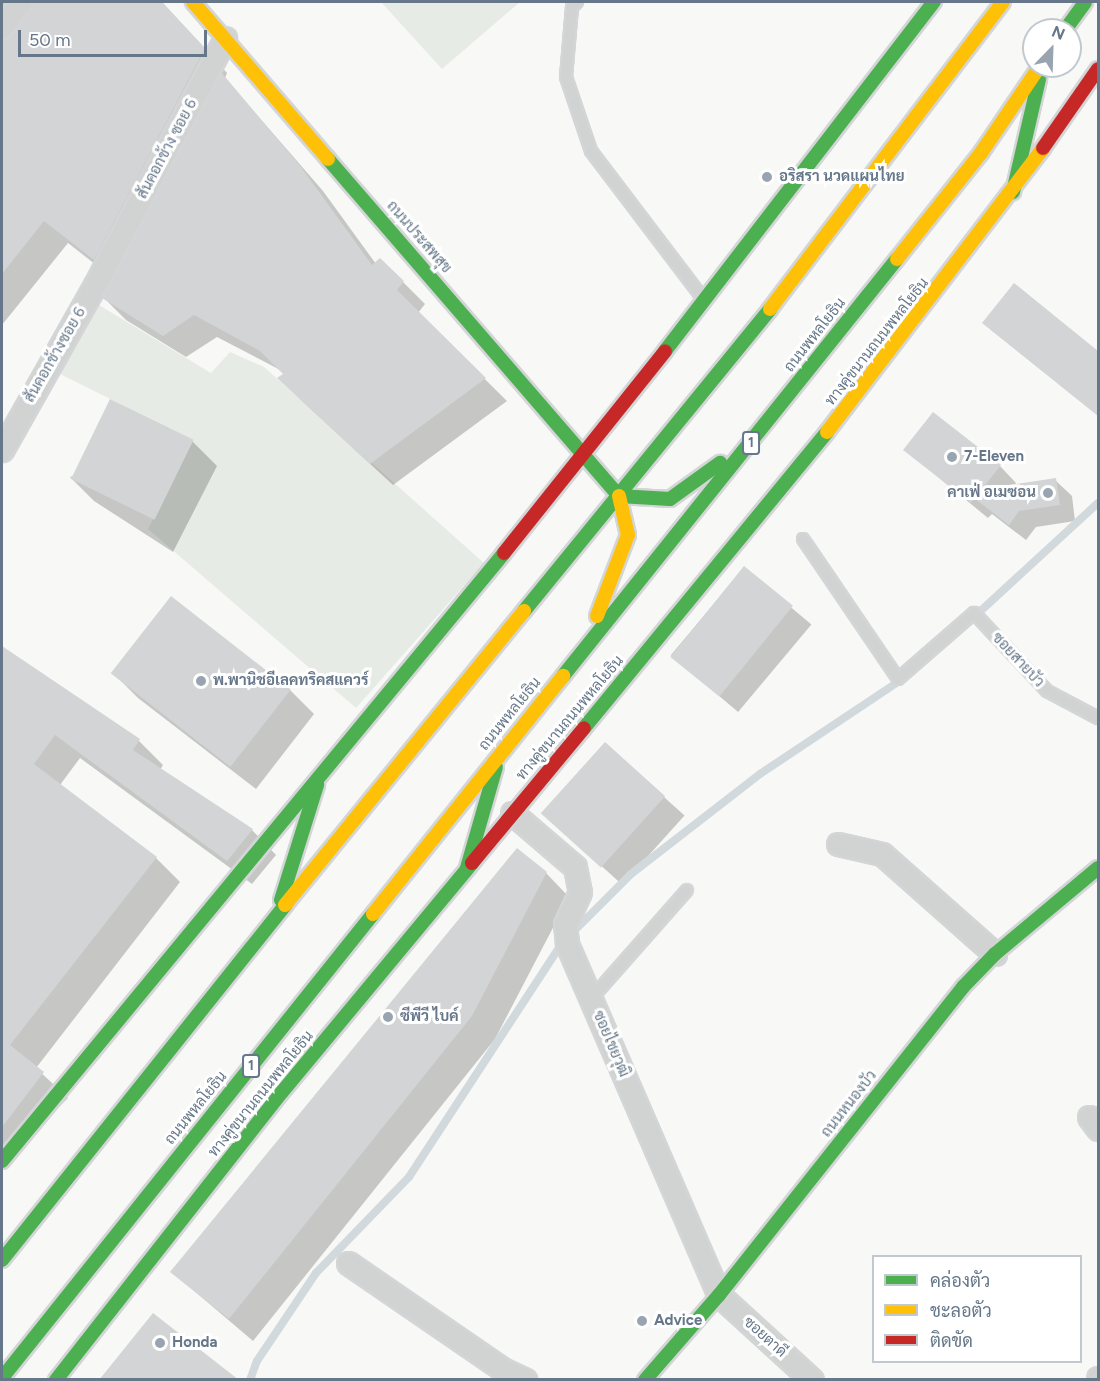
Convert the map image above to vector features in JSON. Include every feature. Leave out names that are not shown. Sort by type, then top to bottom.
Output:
[{"type":"main road","name":"ถนนประสพสุข","points":[[193,2],[619,496]]},
{"type":"main road","points":[[2,1161],[317,785],[585,455],[706,302],[934,2]]},
{"type":"main road","points":[[2,1260],[276,916],[810,260],[1003,2]]},
{"type":"main road","points":[[1073,18],[1084,2]]},
{"type":"main road","name":"ทางคู่ขนานถนนพหลโยธิน","points":[[56,1380],[282,1092],[769,505],[1013,192],[1098,69]]},
{"type":"main road","name":"ถนนพหลโยธิน","points":[[2,1378],[981,153],[1033,78]]},
{"type":"main road","points":[[1013,192],[1038,78]]},
{"type":"main road","points":[[619,496],[670,499],[755,438]]},
{"type":"main road","points":[[586,645],[628,535],[619,496]]},
{"type":"main road","points":[[467,868],[500,754]]},
{"type":"main road","points":[[276,916],[317,785]]},
{"type":"main road","name":"ถนนหนองบัว","points":[[645,1380],[719,1295],[963,987],[995,954],[1098,868]]},
{"type":"street","points":[[2,27],[21,2]]},
{"type":"street","name":"สันคอกช้าง ซอย 6","points":[[109,260],[225,38]]},
{"type":"street","name":"สันคอกช้างซอย 6","points":[[2,450],[109,260]]},
{"type":"street","name":"ซอยไชยวุฒิ","points":[[512,813],[575,867],[579,892],[565,924],[567,944],[719,1295]]},
{"type":"street","points":[[838,844],[882,854],[995,954]]},
{"type":"street","points":[[348,1263],[502,1369],[526,1380]]},
{"type":"street","name":"ซอยตาดี","points":[[719,1295],[812,1380]]},
{"type":"lane","points":[[577,2],[572,7],[566,77],[591,151],[706,302]]},
{"type":"lane","name":"ซอยสายบัว","points":[[803,540],[898,679],[974,613],[1047,691],[1098,718]]},
{"type":"lane","points":[[591,999],[687,890]]},
{"type":"shaded area","points":[[381,2],[520,2],[442,69]]},
{"type":"shaded area","points":[[99,305],[211,373],[230,352],[264,367],[484,563],[356,708],[148,529],[193,440],[60,374]]},
{"type":"building","points":[[33,2],[162,2],[205,48],[94,260],[44,221],[2,274],[2,40],[12,35]]},
{"type":"building","points":[[221,72],[301,167],[372,265],[380,258],[404,281],[397,290],[486,378],[370,464],[277,378],[283,374],[260,351],[194,315],[163,336],[102,298]]},
{"type":"building","points":[[1014,283],[1098,351],[1098,416],[982,323]]},
{"type":"building","points":[[110,399],[194,440],[155,520],[71,479]]},
{"type":"building","name":"7-Eleven","points":[[933,412],[1001,465],[982,489],[1056,478],[1060,505],[1019,511],[1009,525],[974,498],[971,503],[903,450]]},
{"type":"building","points":[[744,566],[793,606],[719,697],[670,657]]},
{"type":"building","name":"พ.พานิชอีเลคทริคสแควร์","points":[[171,596],[291,690],[230,767],[111,673]]},
{"type":"building","points":[[2,646],[140,739],[133,750],[253,829],[227,861],[55,735],[34,764],[157,857],[10,1045],[44,1072],[2,1127]]},
{"type":"building","points":[[605,742],[665,796],[601,868],[541,813]]},
{"type":"building","points":[[517,848],[547,872],[472,1016],[229,1319],[170,1272]]},
{"type":"building","name":"Honda","points":[[153,1313],[239,1380],[99,1380]]},
{"type":"waterway","points":[[974,617],[1098,503]]},
{"type":"waterway","points":[[575,930],[631,874],[760,774],[904,678]]},
{"type":"waterway","points":[[250,1380],[257,1361],[316,1273],[409,1177],[560,946]]},
{"type":"traffic: fast","points":[[665,351],[934,2]]},
{"type":"traffic: fast","points":[[1074,18],[1085,2]]},
{"type":"traffic: fast","points":[[1013,192],[1039,79]]},
{"type":"traffic: fast","points":[[328,159],[619,496]]},
{"type":"traffic: fast","points":[[563,676],[897,259]]},
{"type":"traffic: fast","points":[[524,611],[770,309]]},
{"type":"traffic: fast","points":[[584,728],[827,432]]},
{"type":"traffic: fast","points":[[619,496],[670,499],[720,463]]},
{"type":"traffic: fast","points":[[2,1161],[504,553]]},
{"type":"traffic: fast","points":[[467,868],[496,767]]},
{"type":"traffic: fast","points":[[281,900],[317,785]]},
{"type":"traffic: fast","points":[[56,1380],[282,1092],[472,863]]},
{"type":"traffic: fast","points":[[645,1380],[719,1295],[963,987],[995,954],[1098,868]]},
{"type":"traffic: fast","points":[[2,1260],[285,905]]},
{"type":"traffic: fast","points":[[2,1378],[373,914]]},
{"type":"traffic: slow","points":[[193,2],[328,159]]},
{"type":"traffic: slow","points":[[770,309],[1003,2]]},
{"type":"traffic: slow","points":[[897,259],[981,153],[1032,78]]},
{"type":"traffic: slow","points":[[827,432],[1043,148]]},
{"type":"traffic: slow","points":[[597,616],[628,535],[619,496]]},
{"type":"traffic: slow","points":[[285,905],[524,611]]},
{"type":"traffic: slow","points":[[373,914],[563,676]]},
{"type":"traffic: jam","points":[[1043,148],[1098,69]]},
{"type":"traffic: jam","points":[[504,553],[665,351]]},
{"type":"traffic: jam","points":[[472,863],[584,728]]},
{"type":"place","name":"อริสรา นวดแผนไทย","points":[[767,177]]},
{"type":"place","name":"7-Eleven","points":[[952,457]]},
{"type":"place","name":"คาเฟ่ อเมซอน","points":[[1048,493]]},
{"type":"place","name":"พ.พานิชอีเลคทริคสแควร์","points":[[201,681]]},
{"type":"place","name":"ซีพีวี ไบค์","points":[[388,1017]]},
{"type":"place","name":"Advice","points":[[642,1321]]},
{"type":"place","name":"Honda","points":[[160,1343]]}]
